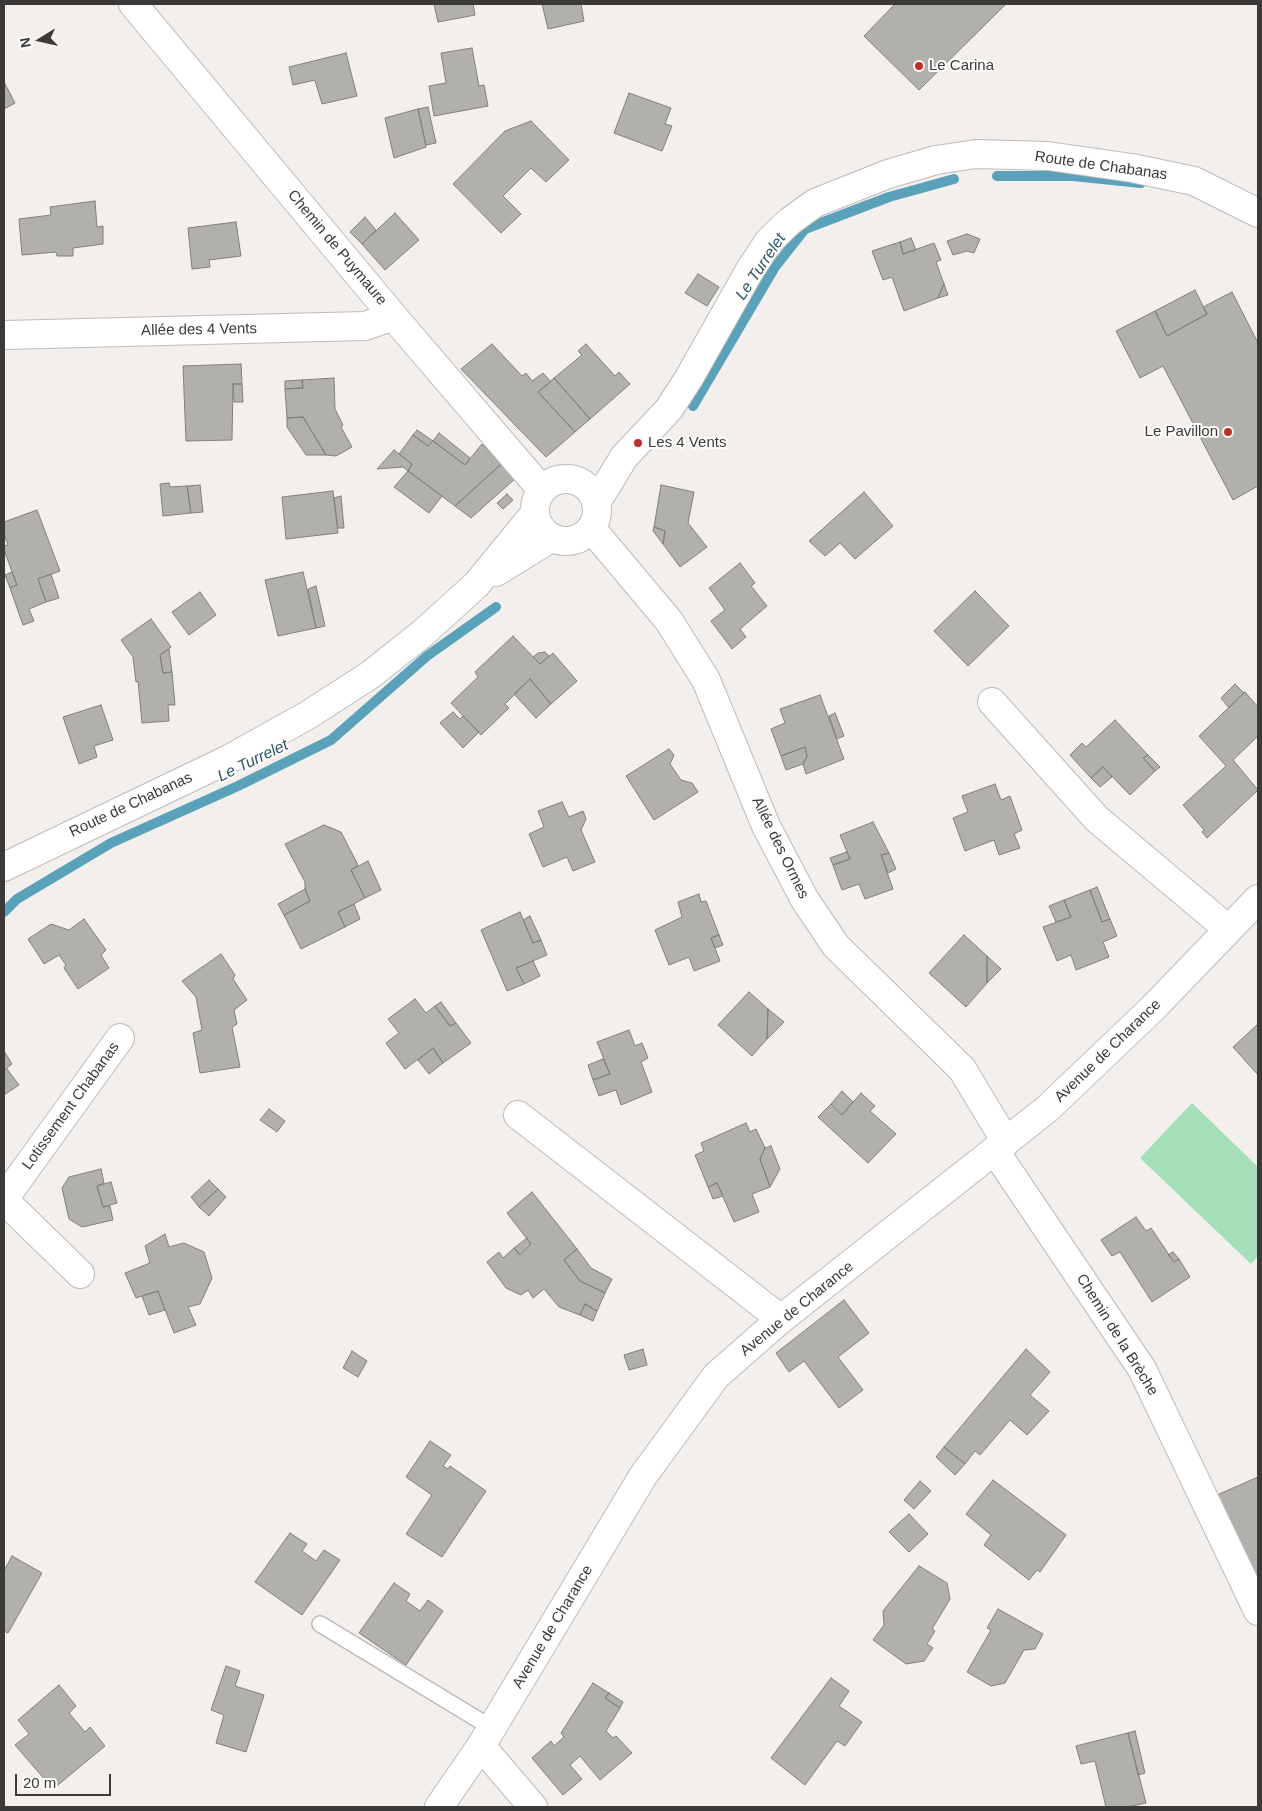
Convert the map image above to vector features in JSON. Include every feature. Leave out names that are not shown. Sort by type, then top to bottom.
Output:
[{"type":"street","name":"Chemin de Puymaure","points":[[133,4],[393,316],[538,502]]},
{"type":"street","name":"Route de Chabanas","points":[[593,516],[624,457],[674,401],[769,241],[790,221],[815,203],[846,190],[936,160],[976,154],[1048,156],[1132,168],[1194,181],[1258,213]]},
{"type":"street","name":"Allée des 4 Vents","points":[[4,334],[365,326],[393,316]]},
{"type":"street","name":"Route de Chabanas","points":[[576,481],[624,457]]},
{"type":"street","points":[[555,481],[576,481],[585,486],[593,516],[580,538],[571,541],[551,538],[543,532],[538,502],[555,481]]},
{"type":"street","name":"Route de Chabanas","points":[[476,585],[538,502]]},
{"type":"street","name":"Allée des Ormes","points":[[593,516],[669,622],[706,680],[766,826],[805,900],[836,946],[962,1069],[1000,1146]]},
{"type":"street","name":"Route de Chabanas","points":[[4,867],[229,759],[308,715],[370,675],[423,633],[476,585],[551,538]]},
{"type":"street","points":[[992,702],[1097,819],[1228,929]]},
{"type":"street","name":"Avenue de Charance","points":[[439,1807],[487,1737],[643,1476],[716,1376],[782,1319],[1047,1110],[1118,1042],[1258,899]]},
{"type":"street","name":"Lotissement Chabanas","points":[[80,1274],[4,1199],[120,1038]]},
{"type":"street","points":[[518,1114],[782,1319]]},
{"type":"street","name":"Chemin de la Brèche","points":[[1000,1146],[1142,1369],[1258,1611]]},
{"type":"street","points":[[487,1737],[533,1807]]},
{"type":"lane","points":[[320,1624],[487,1737]]},
{"type":"green space","points":[[1192,1103],[1258,1167],[1258,1256],[1251,1264],[1140,1158]]},
{"type":"building","points":[[434,4],[473,4],[475,15],[438,22]]},
{"type":"building","points":[[542,4],[581,4],[584,21],[548,29]]},
{"type":"building","name":"Le Carina","points":[[895,4],[1006,4],[919,90],[864,36]]},
{"type":"building","points":[[472,48],[479,86],[484,85],[488,106],[434,116],[429,86],[446,83],[441,53]]},
{"type":"building","points":[[346,53],[357,96],[322,104],[315,80],[293,85],[289,67]]},
{"type":"building","points":[[4,82],[15,103],[4,109]]},
{"type":"building","points":[[629,93],[671,108],[665,124],[672,126],[662,151],[614,133]]},
{"type":"building","points":[[428,107],[436,143],[426,145],[418,109]]},
{"type":"building","points":[[418,109],[426,147],[394,158],[385,118]]},
{"type":"building","points":[[531,121],[569,160],[546,182],[531,168],[503,196],[521,214],[501,233],[453,184],[505,131]]},
{"type":"building","points":[[95,201],[97,227],[103,226],[103,244],[73,248],[73,256],[57,256],[56,252],[22,255],[19,219],[51,215],[50,207]]},
{"type":"building","points":[[395,213],[419,240],[385,270],[362,244]]},
{"type":"building","points":[[365,217],[376,230],[362,244],[350,232]]},
{"type":"building","points":[[236,222],[241,256],[209,260],[210,267],[192,269],[188,228]]},
{"type":"building","points":[[967,234],[980,239],[974,253],[967,251],[953,255],[947,241]]},
{"type":"building","points":[[911,238],[916,250],[903,254],[900,242]]},
{"type":"building","points":[[900,242],[903,254],[934,243],[941,260],[936,262],[944,284],[938,298],[904,311],[892,277],[883,280],[872,251]]},
{"type":"building","points":[[698,274],[719,287],[707,306],[685,293]]},
{"type":"building","points":[[944,284],[948,295],[938,298]]},
{"type":"building","points":[[1195,290],[1207,314],[1167,336],[1155,311]]},
{"type":"building","name":"Le Pavillon","points":[[1232,292],[1258,343],[1258,486],[1233,500],[1163,366],[1140,378],[1116,331],[1155,311],[1167,336],[1207,314],[1203,307]]},
{"type":"building","points":[[492,344],[522,376],[526,373],[532,381],[543,373],[551,382],[538,392],[575,432],[546,457],[461,369]]},
{"type":"building","points":[[586,344],[615,376],[619,372],[630,384],[590,419],[554,378],[582,355],[578,351]]},
{"type":"building","points":[[241,364],[242,384],[233,384],[232,440],[186,441],[183,366]]},
{"type":"building","points":[[334,378],[335,409],[343,425],[341,427],[352,447],[336,456],[326,455],[303,417],[287,418],[285,389],[303,388],[302,380]]},
{"type":"building","points":[[554,378],[590,419],[575,432],[538,392]]},
{"type":"building","points":[[302,380],[303,388],[285,389],[285,381]]},
{"type":"building","points":[[233,384],[242,384],[243,402],[234,402]]},
{"type":"building","points":[[303,417],[326,455],[306,455],[287,427],[287,418]]},
{"type":"building","points":[[417,430],[433,441],[428,446],[413,435]]},
{"type":"building","points":[[439,433],[470,458],[465,465],[433,441]]},
{"type":"building","points":[[413,435],[428,446],[433,441],[465,465],[482,444],[501,464],[455,506],[408,471],[412,464],[399,454]]},
{"type":"building","points":[[394,450],[412,464],[408,471],[403,467],[377,469]]},
{"type":"building","points":[[504,462],[517,477],[471,518],[455,506]]},
{"type":"building","points":[[408,471],[442,496],[429,513],[394,487]]},
{"type":"building","points":[[169,483],[170,487],[187,486],[191,513],[163,516],[160,484]]},
{"type":"building","points":[[200,485],[203,512],[191,513],[187,486]]},
{"type":"building","points":[[661,485],[694,492],[688,523],[707,547],[680,567],[663,544],[665,531],[654,527]]},
{"type":"building","points":[[333,491],[338,533],[286,539],[282,497]]},
{"type":"building","points":[[864,492],[893,526],[855,559],[840,543],[825,556],[809,541]]},
{"type":"building","points":[[507,494],[513,500],[503,509],[497,503]]},
{"type":"building","points":[[341,496],[344,528],[338,528],[334,498]]},
{"type":"building","points":[[37,510],[60,571],[38,579],[46,602],[29,609],[34,621],[23,625],[10,588],[17,585],[4,550],[4,546],[8,545],[4,534],[4,522]]},
{"type":"building","points":[[654,527],[665,531],[663,544],[653,531]]},
{"type":"building","points":[[740,563],[755,583],[751,586],[767,606],[740,629],[746,637],[732,649],[711,621],[725,610],[709,588]]},
{"type":"building","points":[[12,572],[17,585],[10,588],[5,575]]},
{"type":"building","points":[[303,572],[316,628],[278,636],[265,580]]},
{"type":"building","points":[[51,574],[59,598],[46,602],[38,579]]},
{"type":"building","points":[[316,586],[325,626],[316,628],[308,589]]},
{"type":"building","points":[[975,591],[1009,626],[968,666],[934,631]]},
{"type":"building","points":[[200,592],[216,615],[189,635],[172,612]]},
{"type":"building","points":[[151,619],[171,647],[160,655],[163,673],[172,672],[175,705],[168,705],[169,721],[142,723],[138,681],[136,682],[133,657],[121,640]]},
{"type":"building","points":[[513,636],[540,664],[553,653],[577,681],[551,704],[530,679],[505,704],[509,708],[481,735],[451,703],[478,677],[475,672]]},
{"type":"building","points":[[169,649],[172,672],[163,673],[160,655]]},
{"type":"building","points":[[545,652],[549,656],[540,664],[533,657],[538,653]]},
{"type":"building","points":[[530,679],[551,704],[536,718],[514,694]]},
{"type":"building","points":[[1235,684],[1244,693],[1229,708],[1221,698]]},
{"type":"building","points":[[1245,692],[1258,707],[1258,736],[1233,760],[1258,790],[1207,838],[1202,832],[1204,830],[1183,805],[1226,766],[1199,736]]},
{"type":"building","points":[[820,695],[844,759],[806,774],[803,764],[807,756],[805,747],[781,756],[771,729],[785,723],[780,709]]},
{"type":"building","points":[[101,705],[113,740],[94,746],[97,757],[79,764],[63,717]]},
{"type":"building","points":[[453,712],[460,719],[463,716],[479,732],[463,748],[440,723]]},
{"type":"building","points":[[835,713],[844,736],[837,739],[829,716]]},
{"type":"building","points":[[1115,720],[1148,755],[1143,758],[1155,771],[1130,795],[1103,767],[1091,778],[1070,755],[1082,743],[1086,747]]},
{"type":"building","points":[[805,747],[807,756],[803,764],[786,770],[781,756]]},
{"type":"building","points":[[669,749],[674,755],[670,764],[681,780],[692,783],[698,792],[654,820],[626,776]]},
{"type":"building","points":[[1148,755],[1160,767],[1155,771],[1143,758]]},
{"type":"building","points":[[1103,767],[1112,777],[1100,787],[1091,778]]},
{"type":"building","points":[[995,784],[1001,800],[1010,796],[1022,830],[1014,834],[1020,848],[999,855],[994,840],[965,851],[953,818],[968,812],[962,796]]},
{"type":"building","points":[[562,802],[569,817],[583,811],[586,819],[581,830],[595,862],[573,871],[567,857],[543,867],[529,834],[544,827],[538,811]]},
{"type":"building","points":[[873,822],[889,853],[881,855],[893,889],[865,899],[859,884],[842,890],[833,865],[850,859],[840,835]]},
{"type":"building","points":[[324,825],[341,832],[358,865],[351,870],[365,898],[338,912],[345,927],[301,949],[284,915],[310,901],[305,889],[305,882],[285,844]]},
{"type":"building","points":[[847,852],[850,859],[833,865],[830,858]]},
{"type":"building","points":[[889,853],[896,869],[888,873],[881,855]]},
{"type":"building","points":[[368,861],[381,890],[365,898],[351,870]]},
{"type":"building","points":[[1097,887],[1110,919],[1102,922],[1090,890]]},
{"type":"building","points":[[305,889],[310,901],[284,915],[278,904]]},
{"type":"building","points":[[1090,890],[1102,922],[1110,919],[1117,936],[1103,942],[1109,957],[1076,970],[1071,955],[1057,961],[1043,927],[1071,917],[1064,900]]},
{"type":"building","points":[[699,894],[701,902],[706,901],[719,935],[711,938],[720,961],[694,971],[689,957],[669,965],[655,930],[682,917],[678,902]]},
{"type":"building","points":[[1064,900],[1071,917],[1056,922],[1049,906]]},
{"type":"building","points":[[354,904],[360,919],[345,927],[338,912]]},
{"type":"building","points":[[520,912],[533,943],[541,940],[547,955],[516,968],[524,984],[507,991],[481,930]]},
{"type":"building","points":[[530,916],[541,940],[533,943],[523,920]]},
{"type":"building","points":[[84,919],[106,950],[101,955],[109,968],[78,989],[64,968],[66,965],[59,955],[44,964],[28,939],[51,924],[69,930]]},
{"type":"building","points":[[719,935],[723,945],[715,948],[711,938]]},
{"type":"building","points":[[964,935],[987,956],[987,983],[966,1007],[929,973]]},
{"type":"building","points":[[221,954],[235,975],[233,979],[247,1000],[234,1010],[237,1024],[232,1027],[240,1067],[200,1073],[193,1033],[202,1030],[196,997],[182,981]]},
{"type":"building","points":[[987,956],[1001,969],[987,983]]},
{"type":"building","points":[[533,961],[540,976],[524,984],[516,968]]},
{"type":"building","points":[[749,992],[768,1009],[767,1039],[752,1056],[718,1025]]},
{"type":"building","points":[[415,999],[426,1013],[435,1006],[450,1026],[456,1023],[471,1043],[443,1063],[433,1048],[405,1069],[386,1043],[399,1033],[388,1019]]},
{"type":"building","points":[[441,1002],[456,1023],[450,1026],[435,1006]]},
{"type":"building","points":[[768,1009],[784,1022],[767,1039]]},
{"type":"building","points":[[1258,1024],[1258,1075],[1233,1047]]},
{"type":"building","points":[[629,1030],[635,1046],[642,1043],[648,1058],[641,1062],[652,1092],[621,1105],[616,1090],[599,1096],[593,1080],[610,1074],[597,1042]]},
{"type":"building","points":[[433,1048],[443,1063],[429,1074],[418,1060]]},
{"type":"building","points":[[4,1051],[12,1064],[4,1070]]},
{"type":"building","points":[[603,1059],[610,1074],[593,1080],[588,1065]]},
{"type":"building","points":[[7,1069],[19,1085],[4,1095],[4,1070]]},
{"type":"building","points":[[842,1091],[853,1102],[842,1115],[831,1104]]},
{"type":"building","points":[[861,1093],[875,1106],[870,1111],[896,1134],[868,1163],[818,1117],[831,1104],[842,1115]]},
{"type":"building","points":[[269,1109],[285,1121],[277,1132],[260,1120]]},
{"type":"building","points":[[746,1123],[750,1132],[756,1129],[765,1148],[760,1159],[770,1187],[752,1194],[759,1212],[734,1222],[717,1183],[708,1187],[695,1155],[704,1151],[701,1143]]},
{"type":"building","points":[[771,1146],[780,1169],[770,1187],[760,1159],[765,1148]]},
{"type":"building","points":[[101,1169],[104,1183],[97,1186],[103,1207],[110,1206],[113,1220],[82,1227],[69,1219],[62,1188],[69,1177]]},
{"type":"building","points":[[209,1180],[218,1189],[199,1207],[191,1197]]},
{"type":"building","points":[[111,1182],[117,1203],[103,1207],[97,1186]]},
{"type":"building","points":[[717,1183],[723,1196],[713,1199],[708,1187]]},
{"type":"building","points":[[218,1189],[226,1197],[209,1216],[199,1207]]},
{"type":"building","points":[[532,1192],[577,1249],[564,1260],[580,1281],[605,1293],[597,1311],[585,1304],[580,1315],[559,1307],[544,1289],[533,1298],[528,1290],[521,1295],[506,1288],[487,1262],[499,1252],[503,1258],[514,1248],[520,1255],[531,1244],[507,1213]]},
{"type":"building","points":[[1136,1217],[1146,1231],[1151,1228],[1174,1262],[1179,1259],[1190,1277],[1152,1302],[1120,1252],[1112,1256],[1101,1240]]},
{"type":"building","points":[[165,1234],[169,1247],[184,1243],[204,1252],[212,1278],[200,1304],[188,1307],[196,1325],[174,1333],[158,1291],[136,1298],[125,1273],[150,1263],[145,1246]]},
{"type":"building","points":[[527,1238],[531,1244],[520,1255],[514,1248]]},
{"type":"building","points":[[577,1249],[591,1268],[612,1279],[605,1293],[580,1281],[564,1260]]},
{"type":"building","points":[[1173,1252],[1179,1259],[1174,1262],[1168,1255]]},
{"type":"building","points":[[158,1291],[165,1310],[149,1315],[142,1296]]},
{"type":"building","points":[[844,1300],[869,1333],[838,1357],[863,1390],[839,1408],[804,1361],[789,1372],[776,1353]]},
{"type":"building","points":[[585,1304],[597,1311],[593,1321],[580,1315]]},
{"type":"building","points":[[643,1349],[647,1365],[629,1370],[624,1355]]},
{"type":"building","points":[[1026,1349],[1050,1372],[1030,1395],[1049,1411],[1027,1435],[1010,1420],[980,1455],[975,1451],[965,1464],[944,1447]]},
{"type":"building","points":[[352,1351],[367,1361],[358,1377],[343,1368]]},
{"type":"building","points":[[430,1441],[451,1455],[443,1466],[448,1469],[450,1466],[486,1491],[442,1557],[406,1534],[432,1495],[406,1477]]},
{"type":"building","points":[[944,1447],[965,1464],[955,1475],[936,1457]]},
{"type":"building","points":[[1258,1477],[1258,1589],[1217,1495]]},
{"type":"building","points":[[993,1480],[1066,1535],[1040,1572],[1037,1570],[1029,1580],[984,1545],[991,1535],[966,1514]]},
{"type":"building","points":[[920,1481],[931,1491],[914,1509],[904,1500]]},
{"type":"building","points":[[909,1514],[928,1534],[909,1552],[889,1532]]},
{"type":"building","points":[[290,1533],[307,1544],[302,1551],[316,1561],[324,1550],[340,1560],[302,1615],[255,1582]]},
{"type":"building","points":[[12,1556],[42,1573],[8,1633],[4,1631],[4,1571]]},
{"type":"building","points":[[919,1566],[947,1583],[950,1599],[932,1629],[935,1631],[927,1644],[933,1648],[924,1661],[906,1664],[873,1640],[884,1625],[883,1611]]},
{"type":"building","points":[[394,1583],[410,1594],[406,1601],[420,1611],[428,1600],[443,1611],[406,1665],[359,1633]]},
{"type":"building","points":[[998,1609],[1043,1634],[1035,1649],[1024,1650],[1005,1683],[991,1686],[967,1672],[991,1630],[987,1628]]},
{"type":"building","points":[[226,1666],[240,1671],[235,1686],[264,1695],[246,1752],[216,1743],[224,1715],[211,1710]]},
{"type":"building","points":[[831,1678],[849,1691],[839,1706],[862,1722],[845,1746],[837,1741],[805,1785],[771,1758]]},
{"type":"building","points":[[593,1683],[609,1693],[605,1698],[620,1708],[606,1731],[613,1738],[616,1736],[632,1753],[600,1780],[580,1756],[570,1765],[582,1779],[563,1795],[532,1758],[551,1741],[554,1746],[564,1737],[561,1733]]},
{"type":"building","points":[[59,1685],[76,1706],[69,1713],[85,1732],[90,1727],[105,1746],[53,1789],[15,1745],[29,1734],[18,1720]]},
{"type":"building","points":[[609,1693],[623,1702],[620,1708],[605,1698]]},
{"type":"building","points":[[1135,1731],[1145,1773],[1138,1775],[1128,1733]]},
{"type":"building","points":[[1128,1733],[1146,1803],[1127,1807],[1106,1807],[1095,1761],[1081,1764],[1076,1746]]},
{"type":"waterway","name":"Le Turrelet","points":[[997,176],[1073,176],[1141,183]]},
{"type":"waterway","name":"Le Turrelet","points":[[693,406],[775,267],[805,229],[889,197],[954,179]]},
{"type":"waterway","name":"Le Turrelet","points":[[4,912],[17,899],[111,843],[238,786],[331,740],[427,656],[496,607]]},
{"type":"place","name":"Le Carina","points":[[919,66]]},
{"type":"place","name":"Le Pavillon","points":[[1228,432]]},
{"type":"place","name":"Les 4 Vents","points":[[638,443]]}]
